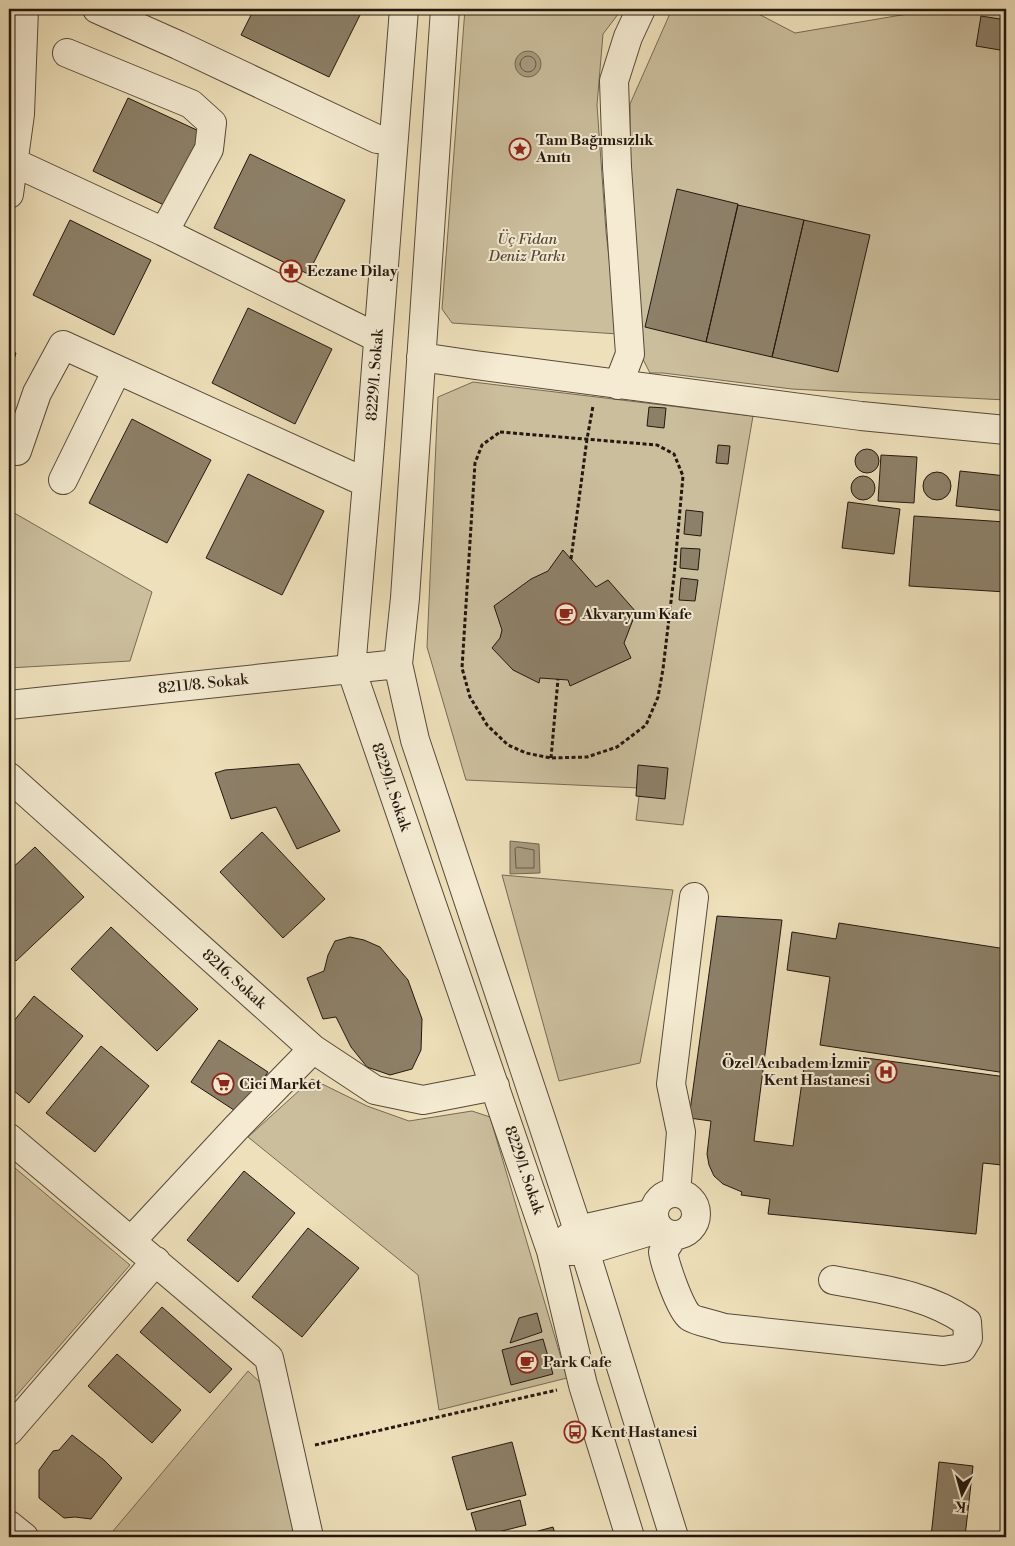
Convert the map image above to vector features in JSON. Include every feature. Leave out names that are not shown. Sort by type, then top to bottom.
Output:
[{"type":"street","points":[[9,194],[20,114],[24,9]]},
{"type":"street","points":[[98,9],[377,139]]},
{"type":"street","name":"8229/1. Sokak","points":[[404,9],[367,483],[350,669],[551,1251],[583,1385],[630,1537]]},
{"type":"street","points":[[445,9],[405,598],[398,664],[415,740],[582,1241],[674,1537]]},
{"type":"street","points":[[608,383],[630,354],[617,167],[614,81],[628,36],[641,9]]},
{"type":"street","points":[[67,54],[191,104],[212,123],[209,149],[164,232]]},
{"type":"street","points":[[13,162],[164,232],[378,338]]},
{"type":"street","points":[[17,451],[37,393],[63,345],[367,483]]},
{"type":"street","points":[[421,356],[861,416],[1006,430]]},
{"type":"street","points":[[63,480],[118,370]]},
{"type":"street","name":"8211/8. Sokak","points":[[9,705],[398,664]]},
{"type":"street","name":"8216. Sokak","points":[[9,777],[313,1050],[375,1090],[423,1100],[495,1086]]},
{"type":"street","points":[[676,1193],[681,1132],[671,1084],[694,897]]},
{"type":"street","points":[[131,1241],[236,1128],[313,1050]]},
{"type":"street","points":[[9,1138],[269,1358],[309,1537]]},
{"type":"street","points":[[551,1251],[582,1241],[662,1225],[682,1234],[694,1224],[695,1208],[691,1200],[676,1193],[668,1194],[661,1198],[656,1205],[662,1225],[665,1264],[682,1305],[690,1317],[724,1328],[943,1351],[962,1348],[968,1338],[967,1322],[948,1309],[901,1293],[833,1280]]},
{"type":"street","points":[[9,1431],[156,1261]]},
{"type":"street","points":[[9,1525],[24,1537]]},
{"type":"path","points":[[571,559],[587,439],[608,383]]},
{"type":"path","points":[[500,432],[656,445],[674,454],[683,476],[674,576],[658,697],[646,726],[618,747],[587,758],[551,758],[526,753],[508,745],[487,725],[470,697],[462,668],[475,463],[482,445],[500,432]]},
{"type":"path","points":[[551,758],[558,679]]},
{"type":"path","points":[[290,1451],[583,1385]]},
{"type":"green space","name":"Üç Fidan Deniz Parkı","points":[[465,9],[622,9],[603,34],[597,105],[606,232],[618,334],[452,323],[442,309]]},
{"type":"green space","points":[[672,9],[749,9],[795,33],[937,9],[1006,9],[1006,400],[792,389],[650,373],[632,338],[630,104]]},
{"type":"green space","points":[[473,382],[753,416],[683,825],[636,820],[640,788],[466,780],[427,647],[438,397]]},
{"type":"green space","points":[[9,510],[152,592],[130,661],[9,668]]},
{"type":"green space","points":[[502,875],[673,890],[640,1063],[559,1081]]},
{"type":"green space","points":[[312,1079],[367,1106],[409,1121],[472,1111],[490,1117],[567,1378],[439,1410],[418,1275],[248,1137]]},
{"type":"green space","points":[[9,1163],[130,1265],[9,1404]]},
{"type":"green space","points":[[248,1371],[264,1386],[299,1537],[108,1537]]},
{"type":"water","points":[[528,51],[537,55],[541,64],[537,73],[528,77],[519,73],[515,64],[519,55]]},
{"type":"water","points":[[510,841],[539,844],[540,873],[510,874]]},
{"type":"building","points":[[254,9],[363,9],[329,77],[241,35]]},
{"type":"building","points":[[981,16],[1006,20],[1006,51],[976,46]]},
{"type":"building","points":[[128,98],[201,132],[166,206],[93,171]]},
{"type":"building","points":[[250,154],[345,200],[308,274],[214,228]]},
{"type":"building","points":[[677,189],[738,204],[706,342],[645,327]]},
{"type":"building","points":[[738,205],[804,220],[772,357],[706,342]]},
{"type":"building","points":[[70,220],[151,260],[114,335],[33,295]]},
{"type":"building","points":[[804,220],[870,235],[838,372],[772,357]]},
{"type":"building","points":[[248,308],[332,349],[295,424],[212,383]]},
{"type":"building","points":[[9,351],[16,353],[13,363],[9,362]]},
{"type":"building","points":[[649,407],[666,408],[664,428],[647,426]]},
{"type":"building","points":[[132,419],[211,460],[167,543],[89,503]]},
{"type":"building","points":[[718,445],[730,446],[728,464],[716,463]]},
{"type":"building","points":[[867,449],[875,453],[879,461],[875,469],[867,473],[859,469],[855,461],[859,453]]},
{"type":"building","points":[[881,455],[917,457],[914,503],[878,501]]},
{"type":"building","points":[[960,471],[1006,476],[1006,511],[956,506]]},
{"type":"building","points":[[937,472],[947,476],[951,486],[947,496],[937,500],[927,496],[923,486],[927,476]]},
{"type":"building","points":[[248,474],[324,511],[282,595],[206,558]]},
{"type":"building","points":[[863,476],[871,480],[875,488],[871,496],[863,500],[855,496],[851,488],[855,480]]},
{"type":"building","points":[[848,502],[900,509],[894,554],[842,548]]},
{"type":"building","points":[[686,510],[703,512],[701,536],[684,534]]},
{"type":"building","points":[[914,516],[1006,522],[1006,592],[909,586]]},
{"type":"building","points":[[681,548],[700,549],[698,570],[680,568]]},
{"type":"building","points":[[563,550],[596,587],[608,580],[636,612],[624,643],[631,658],[570,686],[568,680],[540,678],[539,683],[513,670],[492,648],[500,638],[502,630],[494,606],[531,579],[548,571]]},
{"type":"building","points":[[681,578],[698,580],[695,601],[679,600]]},
{"type":"building","points":[[299,764],[340,831],[297,849],[276,807],[231,819],[215,773],[225,770]]},
{"type":"building","points":[[638,765],[668,768],[665,799],[636,796]]},
{"type":"building","points":[[262,832],[325,899],[283,938],[220,872]]},
{"type":"building","points":[[35,847],[84,897],[16,961],[9,953],[9,871]]},
{"type":"building","name":"Özel Acıbadem İzmir Kent Hastanesi","points":[[717,916],[782,920],[754,1141],[793,1146],[805,1060],[857,1067],[859,1057],[1006,1077],[1006,1133],[1002,1165],[983,1163],[976,1234],[768,1214],[770,1199],[741,1195],[742,1192],[723,1184],[714,1176],[707,1154],[711,1121],[689,1118]]},
{"type":"building","points":[[839,923],[1006,949],[1006,1073],[820,1045],[830,977],[787,970],[792,932],[836,939]]},
{"type":"building","points":[[111,927],[198,1009],[157,1051],[71,969]]},
{"type":"building","points":[[350,937],[364,940],[380,947],[408,980],[422,1019],[421,1050],[412,1069],[390,1075],[367,1067],[351,1047],[336,1017],[323,1019],[307,978],[324,971],[328,955],[335,941]]},
{"type":"building","points":[[34,996],[83,1036],[29,1103],[9,1087],[9,1027]]},
{"type":"building","points":[[219,1040],[268,1072],[240,1114],[191,1082]]},
{"type":"building","points":[[101,1046],[149,1086],[95,1152],[46,1113]]},
{"type":"building","points":[[244,1171],[295,1213],[238,1282],[187,1240]]},
{"type":"building","points":[[308,1228],[359,1268],[302,1337],[252,1297]]},
{"type":"building","points":[[162,1307],[232,1369],[210,1393],[140,1332]]},
{"type":"building","points":[[537,1313],[542,1332],[510,1343],[519,1318]]},
{"type":"building","name":"Park Cafe","points":[[543,1339],[553,1374],[511,1385],[502,1350]]},
{"type":"building","points":[[117,1354],[181,1410],[152,1443],[88,1386]]},
{"type":"building","points":[[72,1435],[104,1460],[122,1478],[91,1519],[64,1518],[39,1498],[39,1470],[53,1451],[59,1450]]},
{"type":"building","points":[[512,1442],[526,1495],[467,1510],[452,1457]]},
{"type":"building","points":[[939,1462],[973,1466],[965,1537],[931,1537]]},
{"type":"building","points":[[520,1500],[526,1525],[478,1537],[471,1513]]},
{"type":"building","points":[[553,1527],[556,1537],[516,1537]]},
{"type":"place","name":"Tam Bağımsızlık Anıtı","points":[[520,149]]},
{"type":"place","name":"Eczane Dilay","points":[[291,271]]},
{"type":"place","name":"Akvaryum Kafe","points":[[566,614]]},
{"type":"place","name":"Özel Acıbadem İzmir Kent Hastanesi","points":[[886,1072]]},
{"type":"place","name":"Cici Market","points":[[223,1084]]},
{"type":"place","name":"Park Cafe","points":[[527,1362]]},
{"type":"place","name":"Kent Hastanesi","points":[[575,1432]]}]
